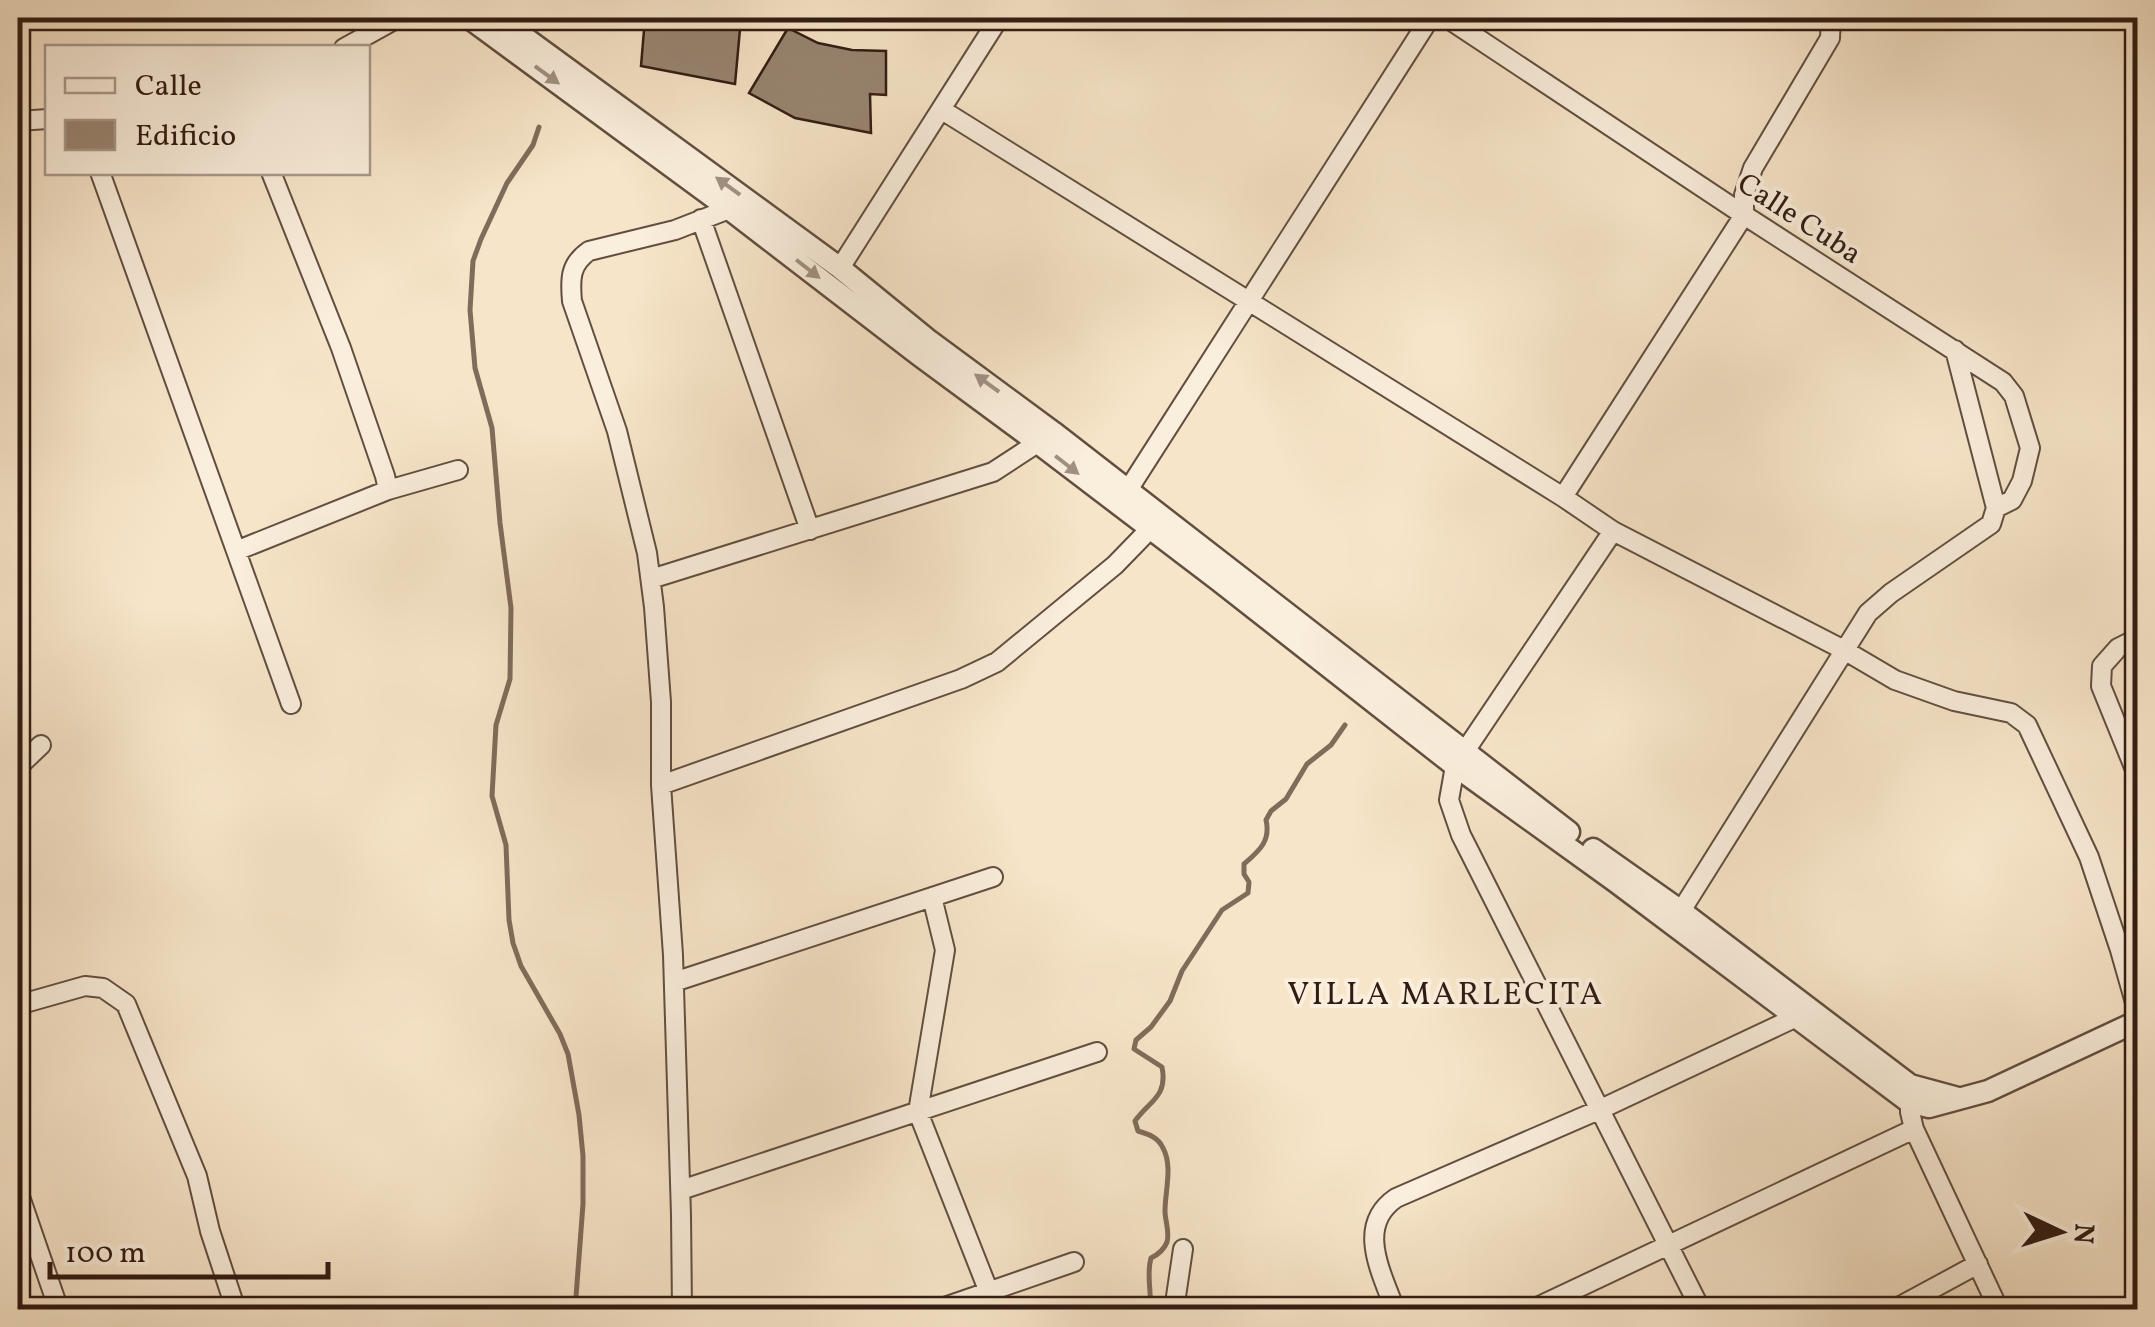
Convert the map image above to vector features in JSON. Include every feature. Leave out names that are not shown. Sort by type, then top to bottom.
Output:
[{"type":"street","points":[[349,45],[398,18]]},
{"type":"street","points":[[468,18],[1045,437],[1128,490],[1630,893],[1910,1094],[1966,1098],[1988,1091],[2138,1017],[2089,856],[2027,724],[2011,713],[1954,701],[1895,680],[1613,532],[942,110]]},
{"type":"street","points":[[498,18],[840,268],[1150,529],[1460,759],[1681,911],[1803,1014]]},
{"type":"street","points":[[840,268],[1000,18]]},
{"type":"street","points":[[1128,490],[1430,18]]},
{"type":"street","name":"Calle Cuba","points":[[1447,18],[2003,382],[2014,396],[2030,448],[2022,481],[2012,500],[1996,508],[1992,524],[1868,613],[1681,911]]},
{"type":"street","points":[[1562,497],[1744,215],[1744,195],[1753,168],[1830,38],[1831,18]]},
{"type":"street","points":[[18,122],[45,119]]},
{"type":"street","points":[[101,175],[291,704]]},
{"type":"street","points":[[272,175],[340,348],[388,490]]},
{"type":"street","points":[[682,1310],[674,982],[661,785],[661,702],[648,554],[617,431],[572,302],[570,279],[578,258],[589,250],[675,230],[729,209]]},
{"type":"street","points":[[701,220],[810,530]]},
{"type":"street","points":[[1955,350],[1996,508]]},
{"type":"street","points":[[650,580],[993,472],[1045,437]]},
{"type":"street","points":[[236,551],[388,490],[458,470]]},
{"type":"street","points":[[661,785],[961,679],[997,662],[1114,565],[1150,529]]},
{"type":"street","points":[[1613,532],[1460,759],[1450,800],[1461,835],[1701,1310]]},
{"type":"street","points":[[2138,638],[2118,648],[2102,666],[2101,686],[2138,777]]},
{"type":"street","points":[[18,767],[41,745]]},
{"type":"street","points":[[674,982],[994,876]]},
{"type":"street","points":[[932,897],[945,950],[918,1112],[992,1300]]},
{"type":"street","points":[[18,1005],[85,986],[103,988],[126,1004],[197,1176],[236,1310]]},
{"type":"street","points":[[1395,1310],[1374,1250],[1374,1231],[1384,1207],[1396,1198],[1601,1109],[1803,1014]]},
{"type":"street","points":[[681,1190],[1097,1052]]},
{"type":"street","points":[[1910,1094],[1914,1130],[2000,1310]]},
{"type":"street","points":[[1531,1310],[1914,1130]]},
{"type":"street","points":[[18,1191],[58,1310]]},
{"type":"street","points":[[1174,1310],[1182,1249]]},
{"type":"street","points":[[936,1310],[992,1300],[1074,1262]]},
{"type":"street","points":[[1893,1310],[1978,1264]]},
{"type":"building","points":[[645,18],[741,18],[735,84],[641,66]]},
{"type":"building","points":[[788,28],[818,43],[886,51],[886,95],[870,94],[871,133],[795,118],[749,93]]},
{"type":"waterway","points":[[539,127],[481,239],[473,261],[470,310],[475,368],[492,428],[511,608],[510,679],[496,725],[492,796],[506,845],[513,943],[521,966],[568,1054],[579,1115],[583,1204],[575,1310]]},
{"type":"waterway","points":[[1150,1310],[1151,1258],[1163,1250],[1168,1238],[1168,1171],[1161,1144],[1138,1131],[1135,1121],[1160,1092],[1163,1077],[1162,1067],[1134,1049],[1136,1040],[1170,1001],[1182,971],[1222,910],[1248,893],[1244,864],[1265,840],[1266,820],[1271,811],[1286,799],[1307,764],[1331,745],[1345,725]]},
{"type":"district","name":"VILLA MARLECITA","points":[[1446,993]]}]
